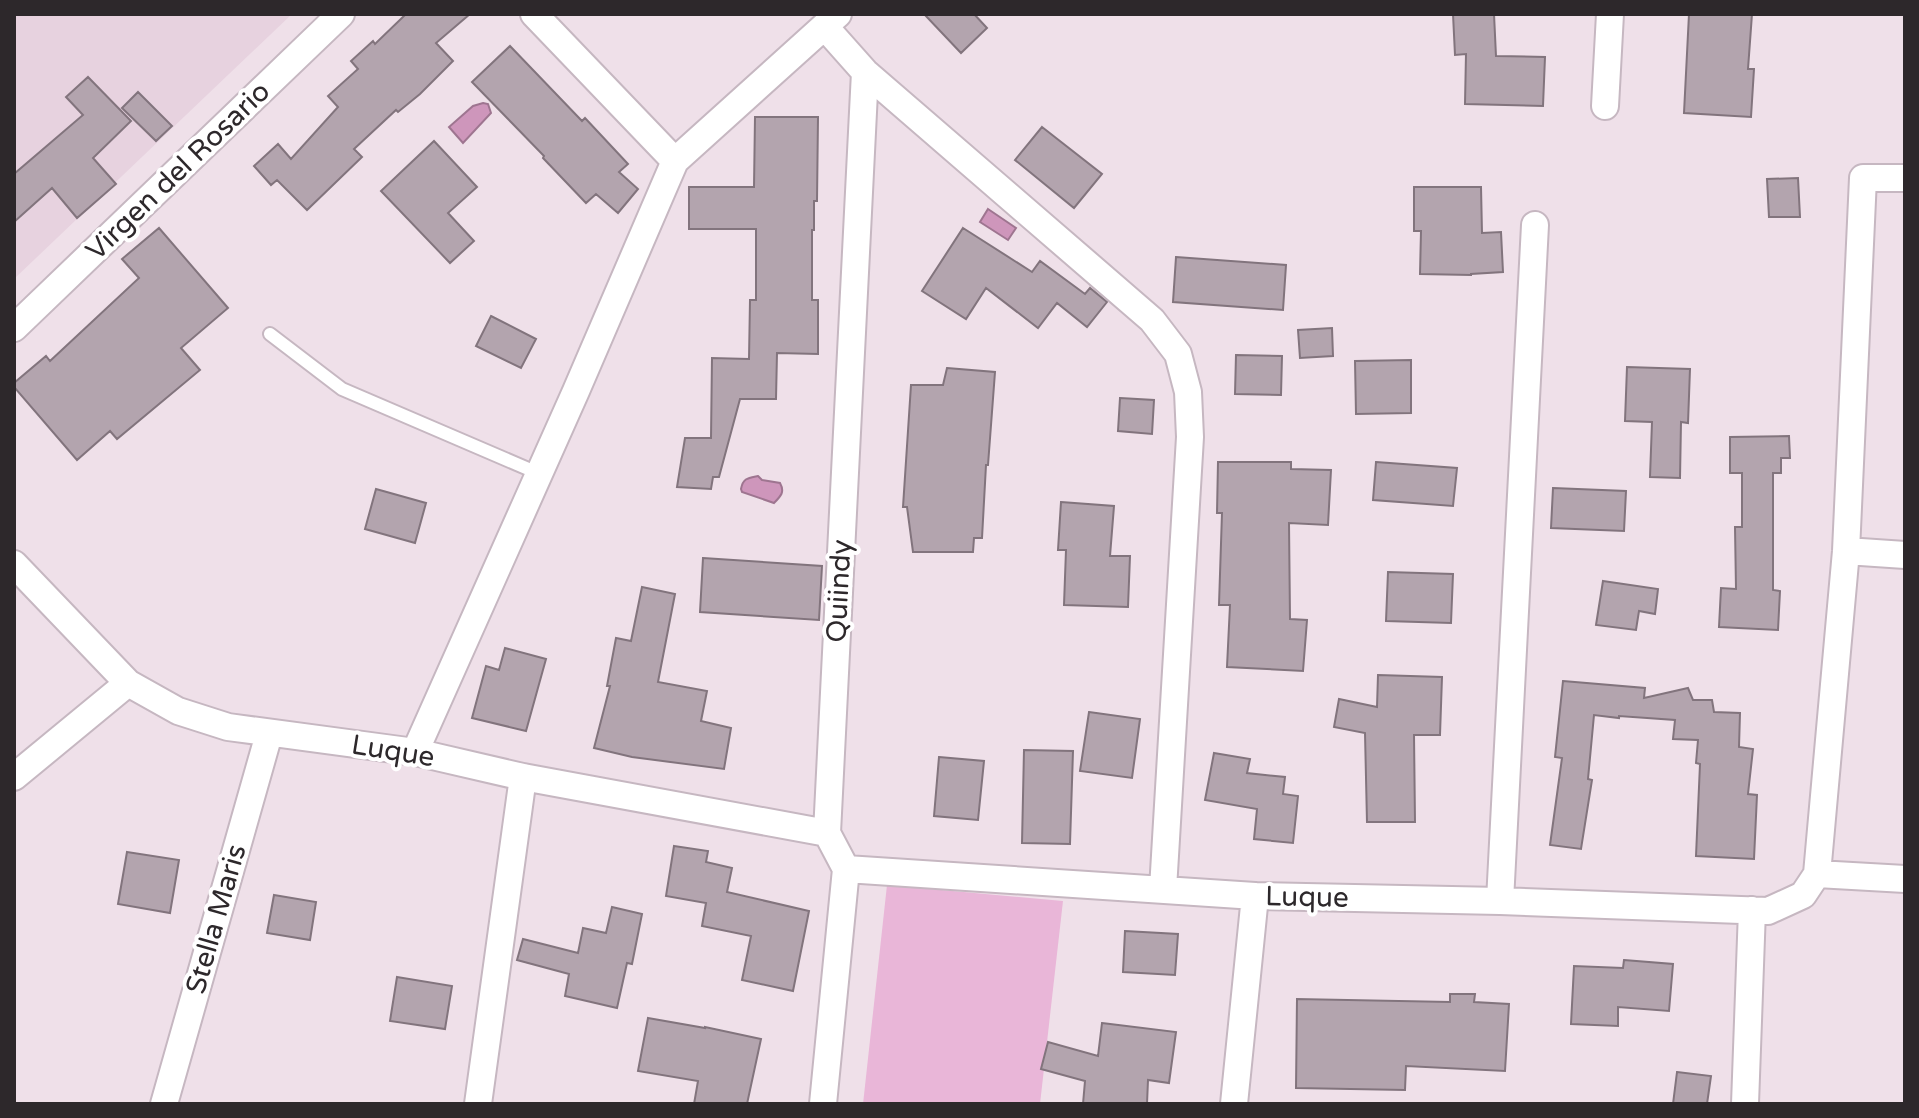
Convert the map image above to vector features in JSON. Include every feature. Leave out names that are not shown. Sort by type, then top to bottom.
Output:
[{"type":"street","name":"Virgen del Rosario","points":[[14,328],[341,14]]},
{"type":"street","points":[[534,14],[675,161]]},
{"type":"street","points":[[1605,106],[1610,14]]},
{"type":"street","points":[[415,752],[540,474],[675,161],[831,20],[865,72],[1152,320],[1178,354],[1188,392],[1190,437],[1163,889]]},
{"type":"street","name":"Quiindy","points":[[827,833],[865,72]]},
{"type":"street","points":[[1745,1104],[1760,910],[1803,895],[1817,874],[1846,551],[1863,178],[1905,178]]},
{"type":"street","points":[[1500,901],[1535,225]]},
{"type":"street","points":[[1846,551],[1905,555]]},
{"type":"street","name":"Luque","points":[[14,564],[128,683],[178,711],[228,727],[415,752],[523,777],[827,833]]},
{"type":"street","points":[[14,777],[128,683]]},
{"type":"street","name":"Stella Maris","points":[[164,1104],[269,734]]},
{"type":"street","points":[[478,1104],[523,777]]},
{"type":"street","points":[[823,1104],[846,869],[827,833]]},
{"type":"street","name":"Luque","points":[[846,869],[1255,896],[1760,910]]},
{"type":"street","points":[[1817,874],[1905,879]]},
{"type":"street","points":[[1234,1104],[1255,896]]},
{"type":"lane","points":[[270,334],[342,389],[540,474]]},
{"type":"shaded area","points":[[14,14],[292,14],[14,279]]},
{"type":"shaded area","points":[[488,104],[491,113],[463,143],[449,127],[473,106]]},
{"type":"shaded area","points":[[988,209],[1016,228],[1008,240],[980,222]]},
{"type":"shaded area","points":[[758,476],[762,480],[780,483],[782,494],[774,503],[742,492],[745,481]]},
{"type":"shaded area","points":[[887,885],[1063,901],[1040,1104],[863,1104]]},
{"type":"building","points":[[406,14],[470,14],[436,43],[453,61],[420,94],[398,112],[396,110],[354,149],[362,157],[307,210],[277,180],[271,185],[254,166],[278,144],[291,159],[338,107],[328,96],[358,69],[351,61],[373,41],[375,44]]},
{"type":"building","points":[[924,14],[974,14],[987,28],[961,53]]},
{"type":"building","points":[[1453,14],[1494,14],[1496,56],[1545,57],[1543,106],[1465,104],[1466,54],[1455,55]]},
{"type":"building","points":[[1689,14],[1752,14],[1748,69],[1754,69],[1751,117],[1684,113]]},
{"type":"building","points":[[510,46],[628,164],[619,172],[638,189],[618,213],[596,194],[586,203],[472,82]]},
{"type":"building","points":[[88,77],[131,121],[93,158],[116,184],[77,218],[52,188],[14,222],[14,174],[83,115],[66,97]]},
{"type":"building","points":[[138,92],[172,126],[156,141],[122,108]]},
{"type":"building","points":[[755,117],[818,117],[812,300],[818,300],[818,354],[777,353],[776,399],[740,399],[719,477],[713,477],[711,489],[677,487],[685,438],[711,438],[712,358],[749,359],[750,300],[756,300],[756,229],[689,229],[689,187],[754,187]]},
{"type":"building","points":[[1042,127],[1102,174],[1074,208],[1015,160]]},
{"type":"building","points":[[434,141],[477,187],[448,213],[474,241],[450,263],[381,191]]},
{"type":"building","points":[[1798,178],[1800,217],[1769,217],[1767,179]]},
{"type":"building","points":[[1414,187],[1481,187],[1482,233],[1501,232],[1503,272],[1420,274],[1421,231],[1414,231]]},
{"type":"building","points":[[159,228],[228,308],[181,348],[200,370],[117,439],[110,431],[77,460],[14,387],[14,383],[46,356],[50,361],[139,278],[122,259]]},
{"type":"building","points":[[963,228],[1032,272],[1040,261],[1085,294],[1090,288],[1107,302],[1087,327],[1057,303],[1038,328],[986,288],[966,319],[922,291]]},
{"type":"building","points":[[1176,257],[1286,265],[1283,310],[1173,302]]},
{"type":"building","points":[[491,316],[536,339],[521,368],[476,346]]},
{"type":"building","points":[[1332,328],[1333,356],[1300,358],[1298,330]]},
{"type":"building","points":[[1236,355],[1282,356],[1281,395],[1235,394]]},
{"type":"building","points":[[1411,360],[1411,413],[1356,414],[1355,361]]},
{"type":"building","points":[[1627,367],[1690,369],[1688,423],[1681,422],[1680,478],[1650,477],[1652,422],[1625,421]]},
{"type":"building","points":[[947,368],[995,372],[982,538],[974,538],[973,552],[913,552],[907,507],[903,507],[911,385],[943,385]]},
{"type":"building","points":[[1120,398],[1154,400],[1152,434],[1118,431]]},
{"type":"building","points":[[1789,436],[1790,458],[1781,458],[1781,473],[1773,473],[1773,590],[1780,591],[1778,630],[1719,627],[1721,588],[1736,589],[1735,527],[1742,527],[1742,473],[1730,473],[1730,437]]},
{"type":"building","points":[[1218,462],[1291,462],[1291,469],[1331,470],[1328,525],[1289,523],[1290,619],[1307,620],[1303,671],[1227,667],[1230,605],[1219,605],[1222,513],[1217,513]]},
{"type":"building","points":[[1376,462],[1457,468],[1453,506],[1373,500]]},
{"type":"building","points":[[1553,488],[1626,491],[1624,531],[1551,528]]},
{"type":"building","points":[[376,489],[426,503],[415,543],[365,529]]},
{"type":"building","points":[[1061,502],[1114,506],[1110,556],[1130,556],[1128,607],[1064,605],[1066,550],[1058,550]]},
{"type":"building","points":[[703,558],[822,566],[819,620],[700,612]]},
{"type":"building","points":[[1388,572],[1453,574],[1451,623],[1386,621]]},
{"type":"building","points":[[1603,581],[1658,589],[1655,614],[1639,611],[1636,630],[1596,625]]},
{"type":"building","points":[[642,587],[675,594],[658,682],[707,691],[701,721],[731,728],[724,769],[632,757],[594,748],[610,686],[607,686],[616,638],[631,641]]},
{"type":"building","points":[[505,648],[546,659],[526,731],[472,718],[486,666],[499,670]]},
{"type":"building","points":[[1378,675],[1442,677],[1440,735],[1414,735],[1415,822],[1367,822],[1365,733],[1334,727],[1339,699],[1377,707]]},
{"type":"building","points":[[1563,681],[1645,688],[1644,698],[1688,688],[1693,700],[1712,700],[1714,712],[1740,713],[1739,747],[1753,749],[1748,794],[1757,795],[1754,859],[1696,856],[1700,764],[1696,763],[1698,740],[1673,739],[1675,720],[1619,716],[1594,715],[1588,779],[1592,780],[1581,849],[1550,845],[1562,758],[1555,757]]},
{"type":"building","points":[[1089,712],[1140,719],[1132,778],[1080,771]]},
{"type":"building","points":[[1024,750],[1073,751],[1070,844],[1022,843]]},
{"type":"building","points":[[1214,753],[1250,759],[1247,773],[1285,777],[1283,794],[1298,796],[1293,843],[1254,839],[1257,809],[1205,800]]},
{"type":"building","points":[[939,757],[984,761],[978,820],[934,816]]},
{"type":"building","points":[[674,846],[708,851],[706,862],[732,868],[727,892],[809,911],[793,991],[742,980],[751,936],[702,926],[706,903],[666,896]]},
{"type":"building","points":[[127,852],[179,860],[170,913],[118,904]]},
{"type":"building","points":[[274,895],[316,902],[310,940],[267,933]]},
{"type":"building","points":[[612,907],[642,914],[632,964],[627,963],[617,1008],[565,996],[569,974],[517,960],[523,939],[578,953],[583,928],[606,933]]},
{"type":"building","points":[[1125,931],[1178,934],[1175,975],[1123,972]]},
{"type":"building","points":[[1624,960],[1673,964],[1669,1011],[1618,1007],[1618,1026],[1571,1024],[1574,966],[1623,968]]},
{"type":"building","points":[[397,977],[452,986],[445,1029],[390,1021]]},
{"type":"building","points":[[1450,994],[1475,994],[1474,1002],[1509,1004],[1505,1071],[1406,1066],[1405,1090],[1296,1088],[1297,999],[1450,1002]]},
{"type":"building","points":[[648,1018],[761,1039],[747,1104],[694,1104],[698,1081],[638,1071]]},
{"type":"building","points":[[1102,1023],[1176,1032],[1169,1083],[1148,1080],[1147,1104],[1083,1104],[1085,1081],[1041,1069],[1048,1042],[1098,1056]]},
{"type":"building","points":[[1677,1072],[1711,1076],[1707,1104],[1673,1104]]}]
